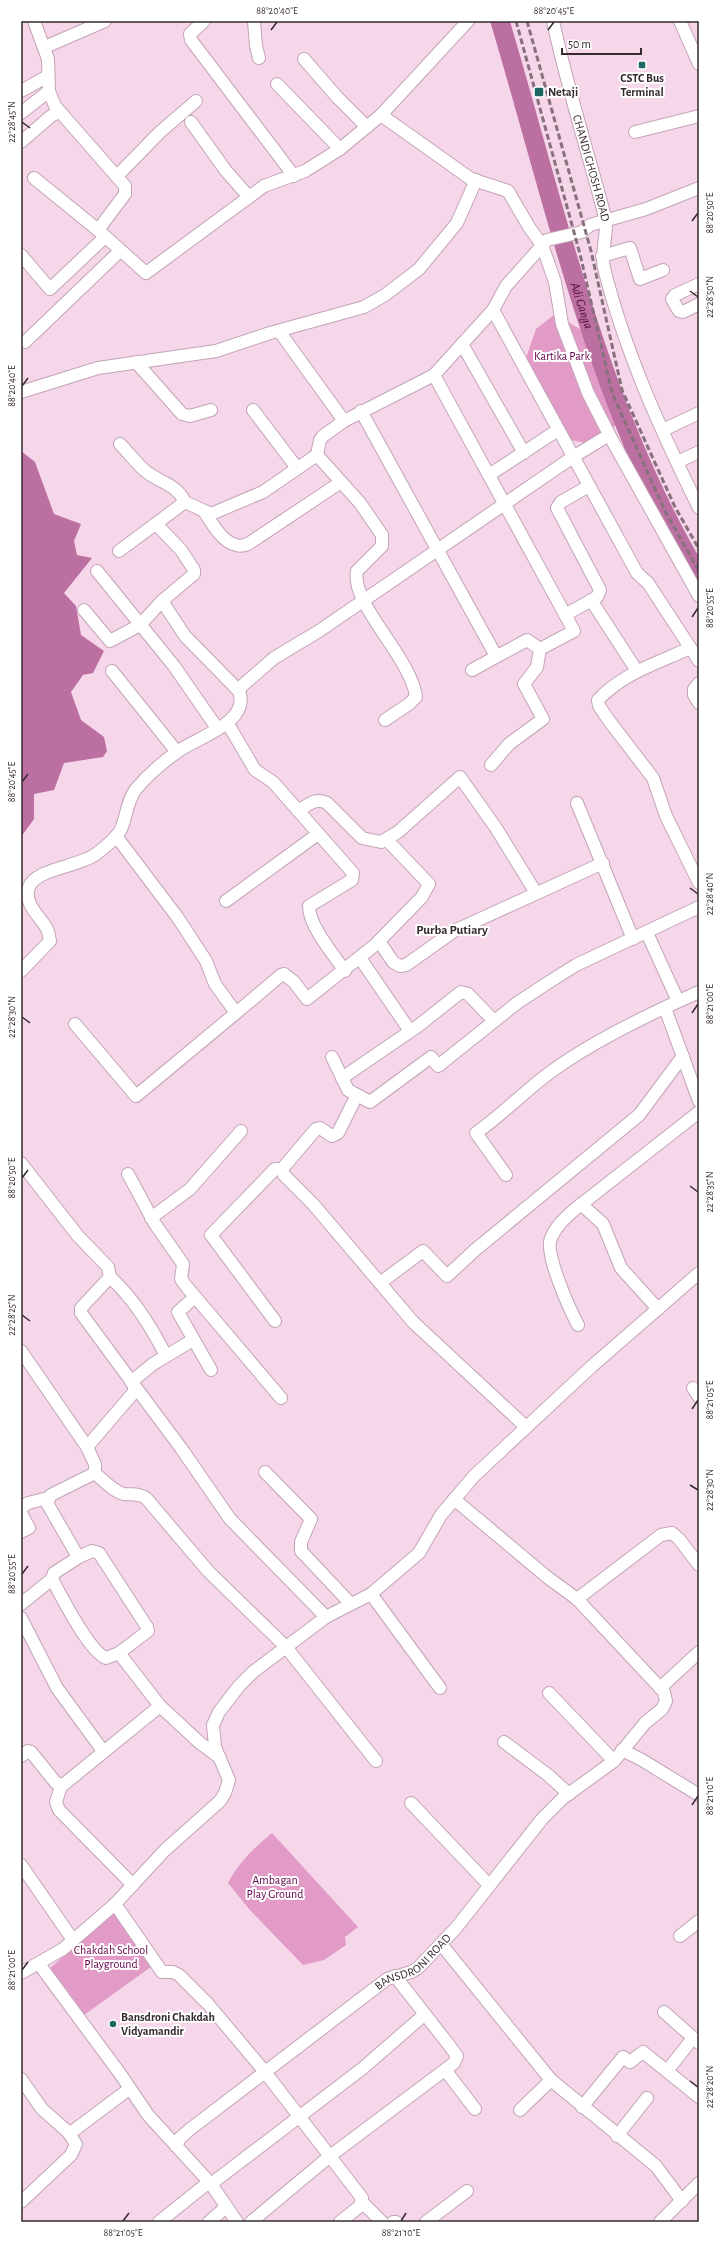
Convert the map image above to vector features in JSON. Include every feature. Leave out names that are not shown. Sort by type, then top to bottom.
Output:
[{"type":"street","points":[[22,257],[50,289],[102,233],[125,194],[125,186],[117,176],[59,112],[49,91],[48,59],[45,47],[34,21]]},
{"type":"street","points":[[45,47],[100,25],[105,21]]},
{"type":"street","points":[[204,21],[190,34],[190,40],[294,176]]},
{"type":"street","points":[[254,21],[256,46],[259,58]]},
{"type":"street","points":[[34,178],[102,233],[120,251],[146,273],[264,186],[294,176],[340,149],[382,115],[468,21]]},
{"type":"street","name":"CHANDI GHOSH ROAD","points":[[552,21],[564,72],[606,220],[646,209],[699,188]]},
{"type":"street","points":[[680,21],[699,64]]},
{"type":"street","points":[[304,59],[337,97],[367,127]]},
{"type":"street","points":[[21,91],[48,76]]},
{"type":"street","points":[[277,84],[340,149]]},
{"type":"street","points":[[21,113],[49,91]]},
{"type":"street","points":[[117,176],[160,132],[196,101]]},
{"type":"street","points":[[21,142],[51,116],[59,112]]},
{"type":"street","points":[[382,115],[473,180],[508,191],[529,228],[545,243],[555,282],[562,324],[588,393],[609,435],[699,596]]},
{"type":"street","points":[[635,132],[699,116]]},
{"type":"street","points":[[191,122],[226,171],[249,197]]},
{"type":"street","points":[[21,392],[98,368],[216,351],[279,331],[364,307],[419,269],[457,223],[473,180]]},
{"type":"street","points":[[120,444],[149,474],[160,479],[182,495],[185,502],[211,514],[263,492],[317,455],[322,436],[361,411],[434,375],[493,310],[506,286],[545,243],[582,232],[590,225],[606,220],[602,256],[619,321],[649,400],[699,508]]},
{"type":"street","points":[[602,256],[630,248],[640,279],[662,270]]},
{"type":"street","points":[[25,342],[42,323],[120,251]]},
{"type":"street","points":[[699,284],[675,295],[672,299],[679,311],[682,312],[699,304]]},
{"type":"street","points":[[493,310],[572,457],[637,573],[648,583],[699,660]]},
{"type":"street","points":[[279,331],[344,421]]},
{"type":"street","points":[[462,344],[524,453]]},
{"type":"street","points":[[136,362],[182,414],[190,416],[211,410]]},
{"type":"street","points":[[434,375],[574,631],[540,650]]},
{"type":"street","points":[[253,410],[297,468]]},
{"type":"street","points":[[361,411],[496,656]]},
{"type":"street","points":[[663,430],[699,413]]},
{"type":"street","points":[[489,475],[558,430]]},
{"type":"street","points":[[239,691],[243,685],[274,658],[364,601],[572,457],[609,435]]},
{"type":"street","points":[[678,462],[699,452]]},
{"type":"street","points":[[317,455],[360,503],[382,535],[382,546],[357,571],[357,588],[397,651],[415,691],[414,700],[385,720]]},
{"type":"street","points":[[204,511],[219,532],[233,544],[237,546],[248,544],[341,482]]},
{"type":"street","points":[[564,615],[597,597],[600,590],[557,508],[561,502],[589,486]]},
{"type":"street","points":[[119,551],[185,502]]},
{"type":"street","points":[[84,610],[99,630],[110,641],[140,625],[162,601],[195,573],[181,550],[156,525]]},
{"type":"street","points":[[97,571],[223,726],[255,770],[273,782],[353,873],[352,880],[309,906],[309,912],[320,936],[345,971]]},
{"type":"street","points":[[591,600],[638,671]]},
{"type":"street","points":[[21,971],[50,941],[48,930],[32,910],[24,887],[39,876],[94,856],[116,836],[121,829],[126,811],[136,790],[177,752],[223,726],[241,710],[242,698],[239,691],[185,636],[162,601]]},
{"type":"street","points":[[472,670],[527,640],[540,650]]},
{"type":"street","points":[[690,648],[638,671],[613,685],[598,700],[599,706],[631,752],[653,778],[666,816],[699,883]]},
{"type":"street","points":[[491,765],[509,744],[543,719],[524,684],[537,667],[540,650]]},
{"type":"street","points":[[112,671],[177,752]]},
{"type":"street","points":[[699,683],[694,688],[694,695],[699,703]]},
{"type":"street","points":[[298,811],[316,800],[322,800],[327,803],[362,838],[380,842],[387,840],[460,777],[496,828],[536,893]]},
{"type":"street","points":[[577,803],[634,939]]},
{"type":"street","points":[[226,901],[318,834]]},
{"type":"street","points":[[116,836],[178,918],[206,962],[215,984],[236,1012]]},
{"type":"street","points":[[75,1024],[136,1096],[281,975],[284,974],[294,982],[307,999],[345,971],[379,941],[422,897],[429,884],[387,840]]},
{"type":"street","points":[[379,941],[394,962],[400,966],[406,965],[454,931],[603,863]]},
{"type":"street","points":[[332,1057],[348,1090],[370,1102],[375,1100],[431,1057],[438,1066],[517,1002],[576,965],[647,933],[699,907]]},
{"type":"street","points":[[647,933],[678,1001]]},
{"type":"street","points":[[360,958],[410,1031]]},
{"type":"street","points":[[342,1078],[410,1031],[461,992],[468,994],[494,1021]]},
{"type":"street","points":[[506,1175],[476,1133],[544,1077],[573,1058],[678,1001],[699,992]]},
{"type":"street","points":[[665,1008],[699,1101]]},
{"type":"street","points":[[380,1283],[423,1251],[447,1276],[475,1250],[639,1115],[683,1056]]},
{"type":"street","points":[[275,1321],[211,1235],[275,1169],[282,1169],[316,1129],[320,1128],[332,1136],[338,1134],[357,1095]]},
{"type":"street","points":[[578,1325],[571,1312],[549,1248],[550,1239],[558,1225],[581,1204],[699,1112]]},
{"type":"street","points":[[151,1218],[190,1189],[241,1131]]},
{"type":"street","points":[[21,1163],[78,1236],[108,1267],[110,1277],[124,1289],[166,1356]]},
{"type":"street","points":[[282,1169],[284,1175],[313,1204],[413,1322],[526,1427]]},
{"type":"street","points":[[128,1174],[151,1218],[183,1264],[182,1279],[195,1297],[281,1398]]},
{"type":"street","points":[[581,1204],[603,1224],[621,1268],[658,1309]]},
{"type":"street","points":[[21,1973],[63,1949],[115,1904],[166,1850],[220,1801],[225,1793],[229,1780],[215,1747],[213,1725],[219,1712],[239,1686],[286,1647],[326,1617],[350,1603],[371,1594],[419,1553],[441,1515],[474,1476],[590,1367],[699,1273]]},
{"type":"street","points":[[110,1277],[80,1308],[81,1313],[230,1519],[326,1617]]},
{"type":"street","points":[[195,1297],[178,1312],[211,1370]]},
{"type":"street","points":[[132,1383],[166,1356],[193,1340]]},
{"type":"street","points":[[21,1351],[87,1447],[95,1464],[95,1473]]},
{"type":"street","points":[[87,1447],[132,1396],[132,1383]]},
{"type":"street","points":[[265,1472],[311,1520],[301,1542],[302,1550],[350,1603]]},
{"type":"street","points":[[21,1508],[28,1503],[48,1498],[95,1473]]},
{"type":"street","points":[[95,1473],[116,1490],[124,1494],[139,1494],[146,1498],[208,1571],[286,1647],[376,1761]]},
{"type":"street","points":[[48,1498],[47,1503],[79,1557]]},
{"type":"street","points":[[454,1499],[547,1577],[577,1599],[660,1688],[699,1652]]},
{"type":"street","points":[[21,1513],[29,1528],[21,1532]]},
{"type":"street","points":[[577,1599],[661,1535],[672,1533],[679,1539],[699,1565]]},
{"type":"street","points":[[21,1604],[52,1578],[54,1573],[79,1557],[92,1551],[99,1553],[147,1627],[148,1631],[119,1653],[106,1658],[99,1654],[82,1632],[52,1578]]},
{"type":"street","points":[[371,1594],[440,1688]]},
{"type":"street","points":[[21,1618],[57,1688],[104,1752]]},
{"type":"street","points":[[119,1653],[160,1706],[221,1760]]},
{"type":"street","name":"BANSDRONI ROAD","points":[[176,2146],[180,2138],[189,2130],[387,1979],[411,1972],[418,1968],[456,1928],[542,1819],[569,1794],[614,1761],[645,1723],[662,1709],[666,1701],[664,1692],[660,1688]]},
{"type":"street","points":[[549,1693],[614,1761]]},
{"type":"street","points":[[133,1885],[59,1810],[56,1802],[60,1786],[160,1706]]},
{"type":"street","points":[[504,1742],[548,1775],[569,1794]]},
{"type":"street","points":[[622,1750],[642,1760],[699,1795]]},
{"type":"street","points":[[21,1756],[28,1751],[31,1752],[60,1786]]},
{"type":"street","points":[[411,1803],[489,1885]]},
{"type":"street","points":[[21,1865],[73,1940]]},
{"type":"street","points":[[115,1904],[162,1972],[173,1972],[186,1982],[208,2004],[265,2072],[362,2198],[362,2202],[382,2222]]},
{"type":"street","points":[[680,1936],[699,1921]]},
{"type":"street","points":[[441,1944],[551,2080],[617,2136],[656,2166],[682,2201]]},
{"type":"street","points":[[39,1964],[159,2129],[210,2183],[237,2222]]},
{"type":"street","points":[[251,2222],[330,2156],[454,2063],[457,2056],[395,1976]]},
{"type":"street","points":[[664,2012],[696,2040],[667,2071]]},
{"type":"street","points":[[159,2222],[363,2068],[424,2015]]},
{"type":"street","points":[[582,2107],[623,2057],[630,2062],[643,2052],[699,2097]]},
{"type":"street","points":[[446,2070],[475,2109]]},
{"type":"street","points":[[21,2079],[42,2110],[68,2132],[76,2144],[71,2155],[21,2202]]},
{"type":"street","points":[[520,2110],[551,2080]]},
{"type":"street","points":[[68,2132],[73,2131],[129,2089]]},
{"type":"street","points":[[617,2136],[647,2098]]},
{"type":"street","points":[[660,2222],[699,2183]]},
{"type":"street","points":[[426,2222],[467,2191]]},
{"type":"street","points":[[340,2222],[362,2202]]},
{"type":"street","points":[[209,2222],[226,2207]]},
{"type":"green space","name":"Kartika Park","points":[[555,314],[588,334],[620,420],[597,445],[570,440],[526,358],[536,329]]},
{"type":"green space","name":"Ambagan Play Ground","points":[[272,1833],[358,1927],[345,1937],[346,1945],[324,1960],[303,1965],[249,1909],[228,1883],[232,1875],[247,1856]]},
{"type":"green space","name":"Chakdah School Playground","points":[[118,1910],[155,1964],[84,2015],[50,1968]]},
{"type":"shaded area","points":[[21,451],[35,462],[54,514],[81,524],[74,541],[77,555],[92,558],[64,593],[76,606],[81,635],[104,651],[93,673],[83,675],[71,692],[81,720],[104,737],[107,751],[103,757],[64,763],[54,790],[34,794],[34,819],[21,837]]},
{"type":"waterway","name":"Adi Ganga","points":[[500,21],[561,235],[606,376],[633,444],[664,511],[699,576]]},
{"type":"railway","points":[[516,21],[580,254],[612,393],[665,511],[699,571]]},
{"type":"railway","points":[[527,21],[591,251],[622,390],[675,507],[699,549]]},
{"type":"place","name":"CSTC Bus Terminal","points":[[642,65]]},
{"type":"place","name":"Netaji","points":[[539,92]]},
{"type":"place","name":"Bansdroni Chakdah Vidyamandir","points":[[113,2024]]},
{"type":"district","name":"Purba Putiary","points":[[452,929]]}]
